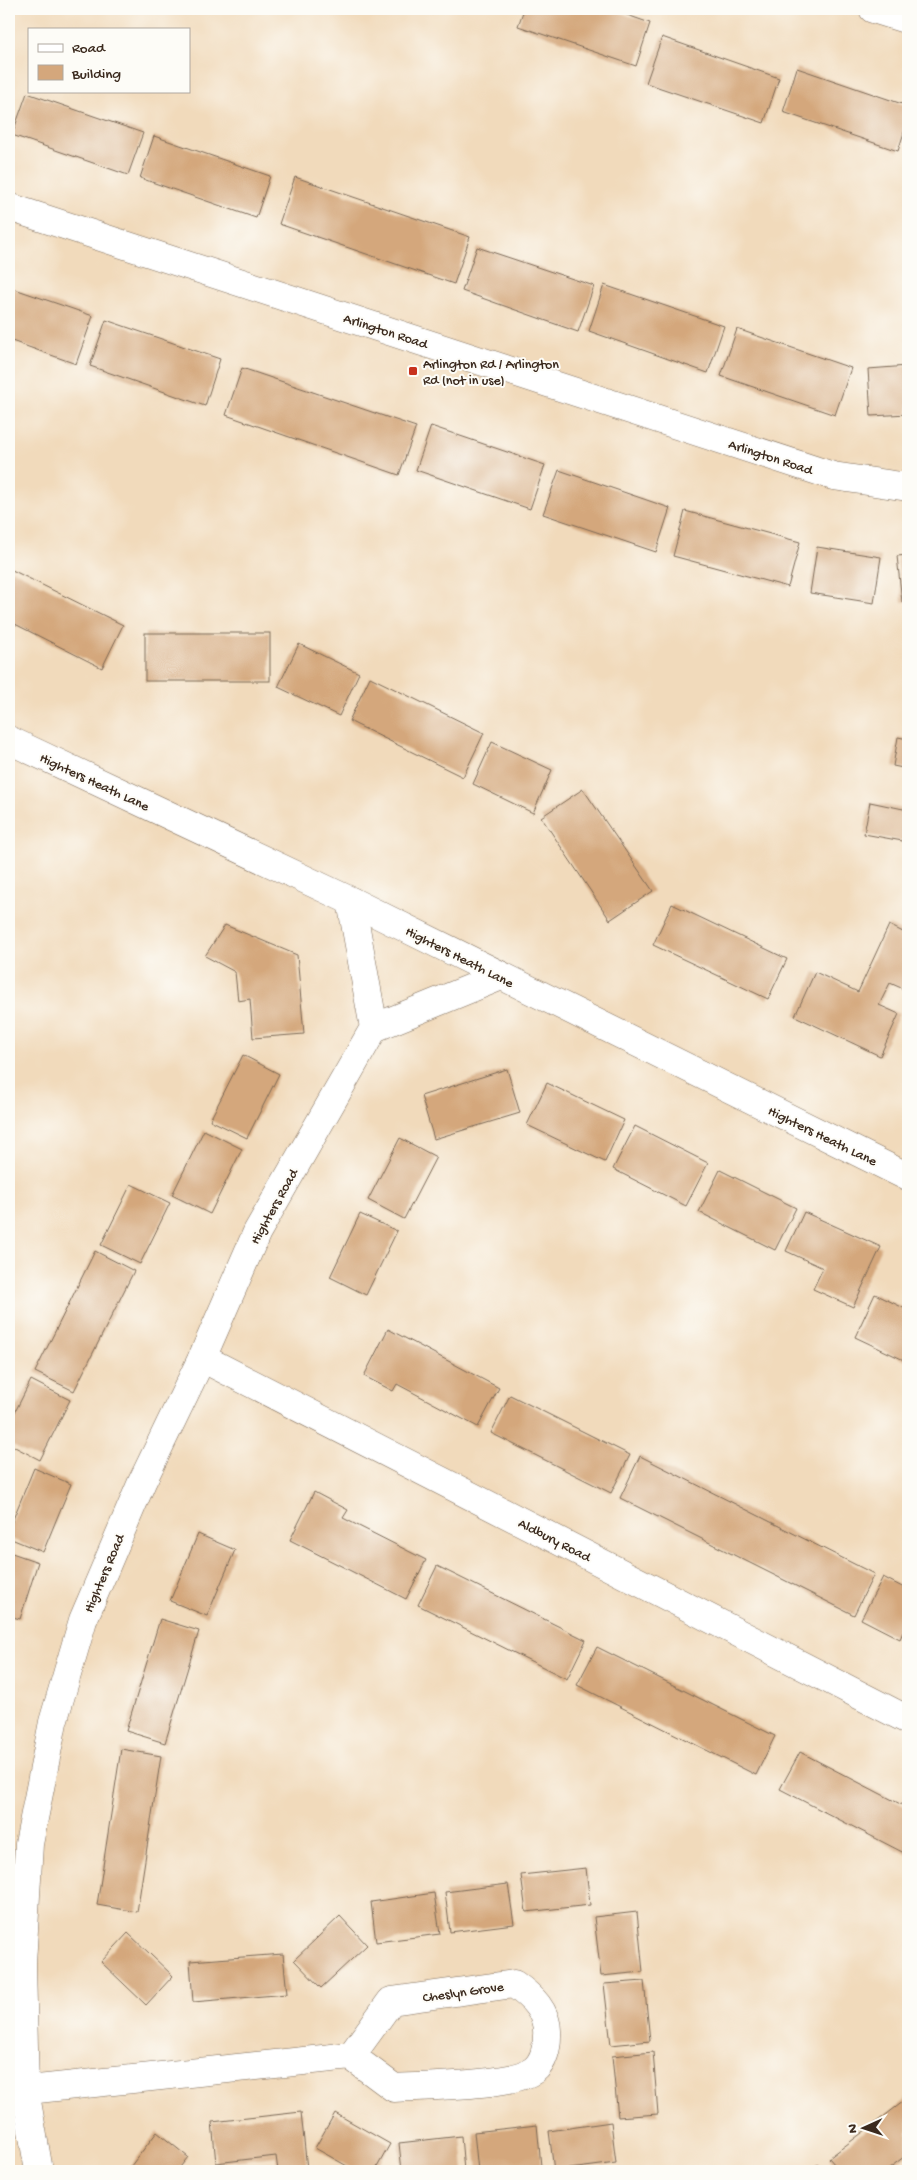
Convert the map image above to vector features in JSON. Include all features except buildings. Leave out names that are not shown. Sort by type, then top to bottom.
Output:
[{"type":"street","points":[[873,9],[908,20]]},
{"type":"street","name":"Arlington Road","points":[[9,207],[833,476],[908,486]]},
{"type":"street","name":"Highters Heath Lane","points":[[9,740],[351,901],[908,1177]]},
{"type":"street","points":[[351,901],[374,1028],[501,976]]},
{"type":"street","name":"Highters Road","points":[[39,2171],[17,2091],[29,1844],[53,1722],[83,1620],[142,1482],[202,1358],[257,1232],[374,1028]]},
{"type":"street","name":"Aldbury Road","points":[[202,1358],[908,1720]]},
{"type":"street","name":"Cheslyn Grove","points":[[514,1984],[530,1995],[540,2008],[548,2031],[546,2051],[534,2070],[510,2080],[394,2088],[351,2056],[391,2001],[472,1988],[514,1984]]},
{"type":"street","points":[[17,2091],[351,2056]]},
{"type":"place","name":"Arlington Rd / Arlington Rd (not in use)","points":[[413,371]]}]
